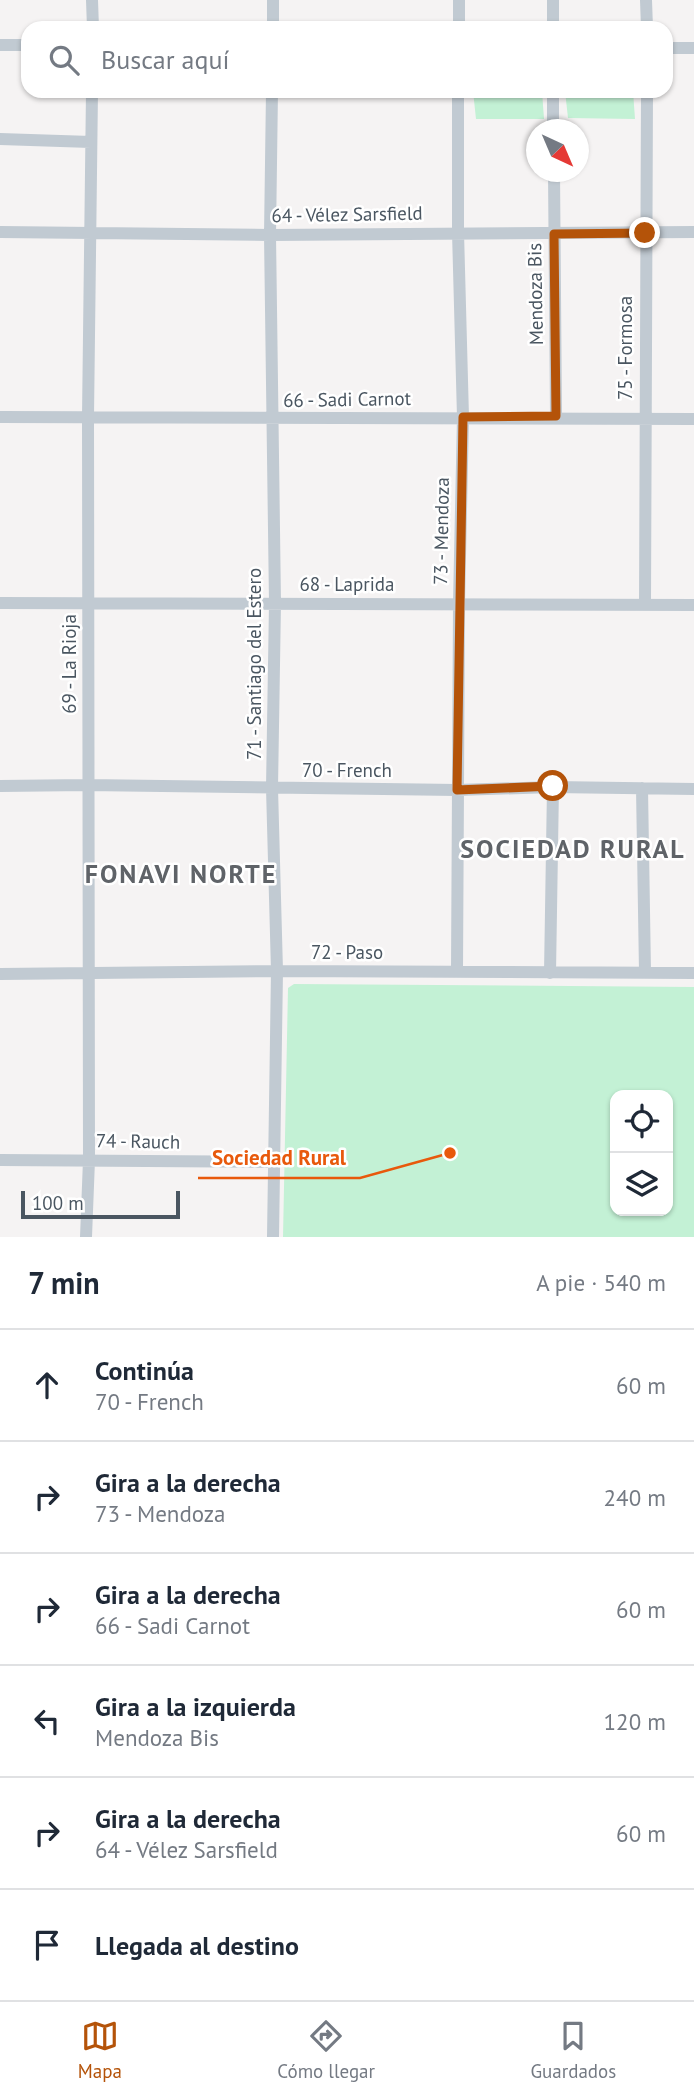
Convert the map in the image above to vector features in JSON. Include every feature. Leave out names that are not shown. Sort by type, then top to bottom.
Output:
[{"type":"street","points":[[92,0],[93,21]]},
{"type":"street","points":[[273,0],[273,21]]},
{"type":"street","points":[[458,21],[459,0]]},
{"type":"street","points":[[553,0],[553,21]]},
{"type":"street","points":[[646,0],[647,21]]},
{"type":"street","points":[[0,45],[21,45]]},
{"type":"street","points":[[673,48],[694,48]]},
{"type":"street","name":"69 - La Rioja","points":[[86,1237],[89,1160],[87,785],[92,98]]},
{"type":"street","name":"71 - Santiago del Estero","points":[[272,98],[270,235],[275,603],[272,788],[277,971],[273,1237]]},
{"type":"street","name":"73 - Mendoza","points":[[457,971],[463,417],[458,232],[458,98]]},
{"type":"street","points":[[553,98],[554,119]]},
{"type":"street","name":"75 - Formosa","points":[[645,605],[647,98]]},
{"type":"street","points":[[0,139],[91,142]]},
{"type":"street","name":"Mendoza Bis","points":[[554,182],[556,416]]},
{"type":"street","name":"64 - Vélez Sarsfield","points":[[0,232],[270,235],[458,232],[694,233]]},
{"type":"street","name":"66 - Sadi Carnot","points":[[0,417],[272,419],[556,416],[694,419]]},
{"type":"street","name":"68 - Laprida","points":[[0,603],[694,605]]},
{"type":"street","name":"70 - French","points":[[0,786],[457,790],[553,786],[694,789]]},
{"type":"street","points":[[550,973],[553,786]]},
{"type":"street","points":[[642,788],[645,972]]},
{"type":"street","name":"72 - Paso","points":[[0,974],[277,971],[694,973]]},
{"type":"street","name":"74 - Rauch","points":[[0,1160],[275,1162]]},
{"type":"green space","points":[[474,98],[542,98],[544,119],[476,119]]},
{"type":"green space","points":[[566,98],[634,98],[635,119],[568,118]]},
{"type":"green space","points":[[294,984],[694,987],[694,1237],[283,1237],[288,988]]},
{"type":"place","name":"Sociedad Rural","points":[[450,1153]]},
{"type":"district","name":"SOCIEDAD RURAL","points":[[573,849]]},
{"type":"district","name":"FONAVI NORTE","points":[[181,874]]},
{"type":"route","points":[[553,786],[457,790],[463,417],[556,416],[554,234],[645,233]]}]
